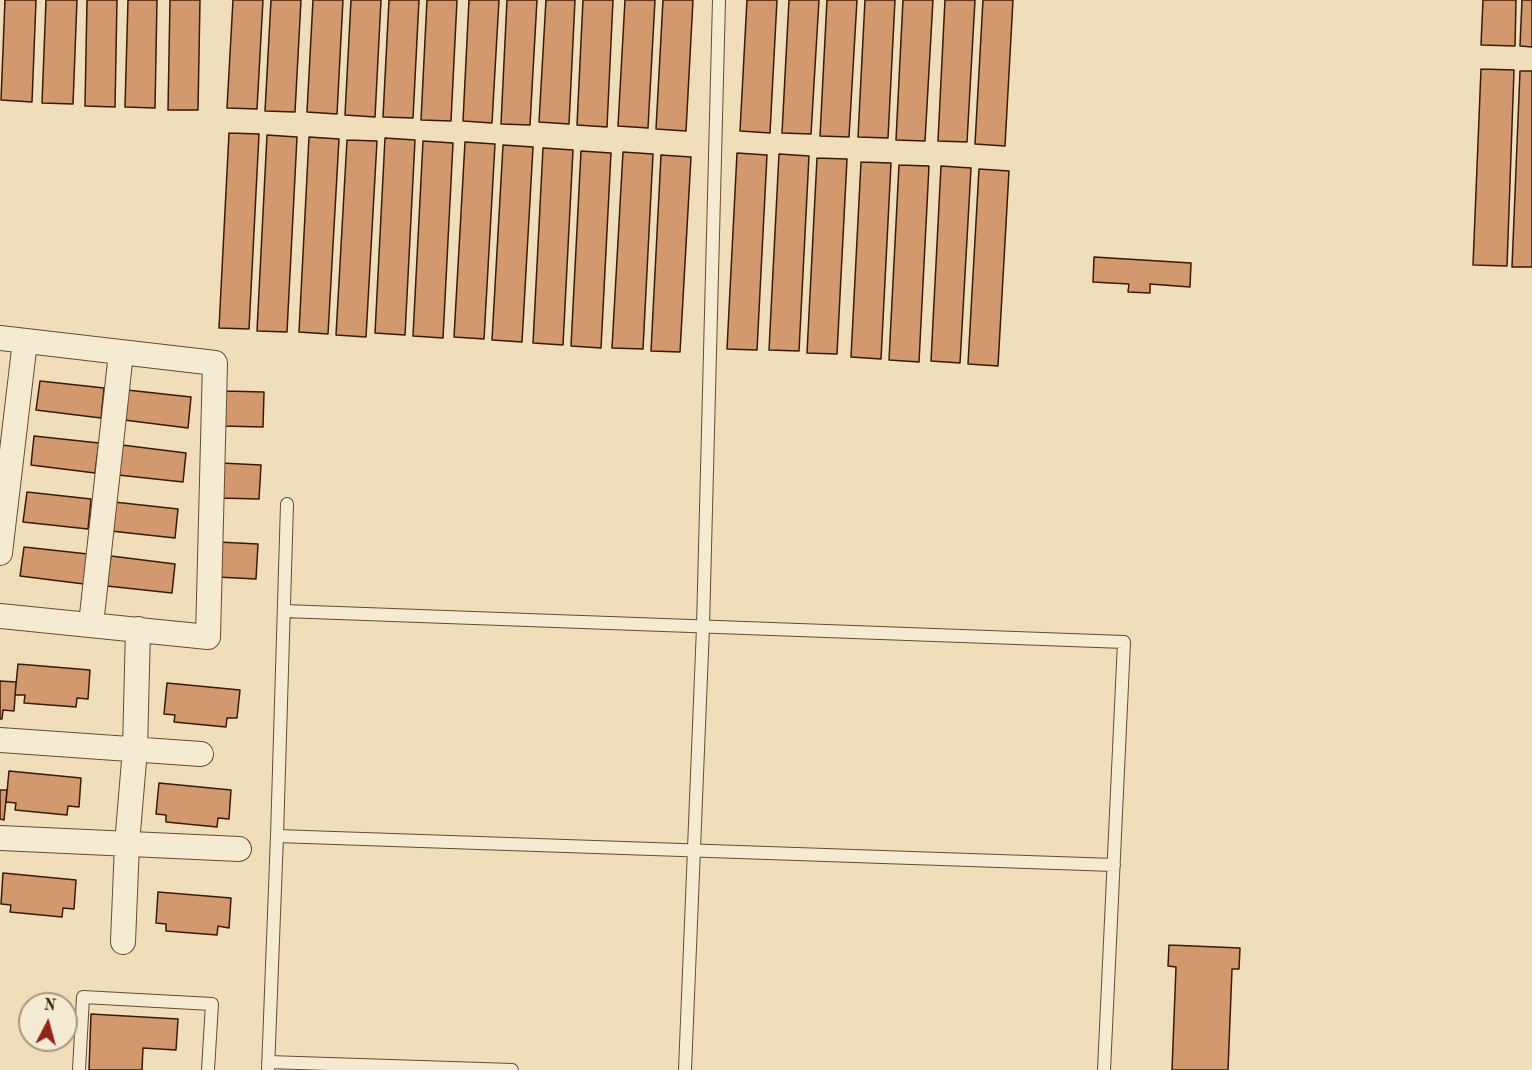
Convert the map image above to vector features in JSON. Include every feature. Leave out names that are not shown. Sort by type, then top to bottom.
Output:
[{"type":"street","points":[[0,338],[215,363],[208,637],[0,616]]},
{"type":"street","points":[[0,553],[25,341]]},
{"type":"street","points":[[91,624],[121,353]]},
{"type":"street","points":[[123,942],[127,844],[135,749],[138,629]]},
{"type":"street","points":[[0,740],[201,754]]},
{"type":"street","points":[[0,838],[239,849]]},
{"type":"lane","points":[[685,1070],[703,627],[720,0]]},
{"type":"lane","points":[[287,504],[268,1066],[512,1070]]},
{"type":"lane","points":[[284,611],[1124,642],[1104,1070]]},
{"type":"lane","points":[[277,836],[1114,865]]},
{"type":"lane","points":[[79,1070],[83,997],[212,1004],[208,1070]]},
{"type":"building","points":[[5,0],[36,0],[32,102],[1,100]]},
{"type":"building","points":[[46,0],[77,0],[73,104],[42,103]]},
{"type":"building","points":[[87,0],[117,0],[115,107],[85,106]]},
{"type":"building","points":[[128,0],[157,0],[155,108],[125,107]]},
{"type":"building","points":[[170,0],[200,0],[198,110],[168,110]]},
{"type":"building","points":[[233,0],[263,0],[257,109],[227,108]]},
{"type":"building","points":[[271,0],[301,0],[295,112],[265,111]]},
{"type":"building","points":[[313,0],[343,0],[337,114],[307,112]]},
{"type":"building","points":[[351,0],[381,0],[375,117],[345,115]]},
{"type":"building","points":[[389,0],[419,0],[413,118],[383,117]]},
{"type":"building","points":[[427,0],[457,0],[451,121],[421,120]]},
{"type":"building","points":[[469,0],[499,0],[492,123],[463,121]]},
{"type":"building","points":[[507,0],[537,0],[530,125],[501,124]]},
{"type":"building","points":[[546,0],[575,0],[569,124],[539,122]]},
{"type":"building","points":[[583,0],[613,0],[607,127],[577,125]]},
{"type":"building","points":[[625,0],[655,0],[648,128],[618,126]]},
{"type":"building","points":[[663,0],[693,0],[686,131],[656,129]]},
{"type":"building","points":[[747,0],[777,0],[770,133],[740,131]]},
{"type":"building","points":[[789,0],[819,0],[811,134],[782,133]]},
{"type":"building","points":[[827,0],[857,0],[849,137],[820,136]]},
{"type":"building","points":[[865,0],[895,0],[888,138],[858,137]]},
{"type":"building","points":[[903,0],[933,0],[925,141],[896,140]]},
{"type":"building","points":[[945,0],[975,0],[967,142],[938,141]]},
{"type":"building","points":[[983,0],[1013,0],[1005,146],[975,144]]},
{"type":"building","points":[[1483,0],[1516,0],[1515,46],[1481,45]]},
{"type":"building","points":[[1522,0],[1532,0],[1532,47],[1520,46]]},
{"type":"building","points":[[1481,69],[1514,70],[1507,266],[1473,265]]},
{"type":"building","points":[[1520,71],[1532,71],[1532,267],[1512,267]]},
{"type":"building","points":[[229,133],[259,134],[249,329],[219,328]]},
{"type":"building","points":[[267,135],[297,137],[287,332],[257,331]]},
{"type":"building","points":[[309,137],[339,139],[328,334],[299,332]]},
{"type":"building","points":[[385,138],[415,140],[405,335],[375,333]]},
{"type":"building","points":[[347,140],[377,141],[366,337],[336,335]]},
{"type":"building","points":[[423,141],[453,143],[443,338],[413,336]]},
{"type":"building","points":[[465,142],[495,144],[484,339],[454,337]]},
{"type":"building","points":[[503,145],[533,147],[522,342],[492,340]]},
{"type":"building","points":[[543,148],[573,150],[563,345],[533,343]]},
{"type":"building","points":[[581,151],[611,153],[601,348],[571,346]]},
{"type":"building","points":[[623,152],[653,154],[643,349],[612,348]]},
{"type":"building","points":[[737,153],[767,155],[757,350],[727,349]]},
{"type":"building","points":[[779,154],[809,156],[799,351],[769,350]]},
{"type":"building","points":[[661,155],[691,157],[680,352],[651,351]]},
{"type":"building","points":[[817,158],[847,159],[837,354],[807,353]]},
{"type":"building","points":[[861,162],[891,163],[881,359],[851,357]]},
{"type":"building","points":[[899,165],[929,166],[919,362],[889,360]]},
{"type":"building","points":[[941,166],[971,168],[960,363],[931,361]]},
{"type":"building","points":[[979,169],[1009,171],[998,366],[968,364]]},
{"type":"building","points":[[1094,257],[1191,263],[1190,287],[1150,284],[1150,293],[1128,292],[1129,284],[1093,282]]},
{"type":"building","points":[[40,381],[104,388],[101,418],[36,410]]},
{"type":"building","points":[[127,390],[191,397],[188,428],[124,420]]},
{"type":"building","points":[[225,391],[264,392],[263,427],[223,426]]},
{"type":"building","points":[[34,436],[99,443],[95,473],[31,465]]},
{"type":"building","points":[[122,445],[186,453],[183,482],[118,475]]},
{"type":"building","points":[[221,463],[261,465],[259,499],[219,498]]},
{"type":"building","points":[[27,492],[91,499],[88,529],[23,522]]},
{"type":"building","points":[[114,502],[178,509],[175,538],[111,531]]},
{"type":"building","points":[[218,542],[258,544],[256,579],[217,577]]},
{"type":"building","points":[[24,547],[88,554],[84,584],[20,576]]},
{"type":"building","points":[[111,556],[175,564],[172,593],[107,586]]},
{"type":"building","points":[[18,664],[90,670],[88,699],[77,698],[76,707],[24,703],[25,695],[15,695]]},
{"type":"building","points":[[0,681],[16,682],[14,711],[3,710],[2,719],[0,719]]},
{"type":"building","points":[[167,683],[240,690],[237,718],[227,718],[226,727],[174,722],[175,715],[164,714]]},
{"type":"building","points":[[9,771],[81,778],[79,807],[68,806],[67,815],[15,810],[16,803],[6,802]]},
{"type":"building","points":[[159,783],[231,790],[229,819],[218,818],[217,827],[166,822],[166,815],[156,814]]},
{"type":"building","points":[[0,790],[7,790],[4,820],[0,819]]},
{"type":"building","points":[[3,873],[76,880],[74,909],[63,908],[62,917],[10,912],[11,905],[1,904]]},
{"type":"building","points":[[158,892],[231,898],[229,928],[218,926],[217,935],[166,931],[166,924],[156,923]]},
{"type":"building","points":[[1169,945],[1240,948],[1239,969],[1232,969],[1228,1070],[1172,1070],[1176,967],[1168,966]]},
{"type":"building","points":[[91,1014],[178,1019],[176,1050],[143,1048],[142,1070],[89,1070]]}]
